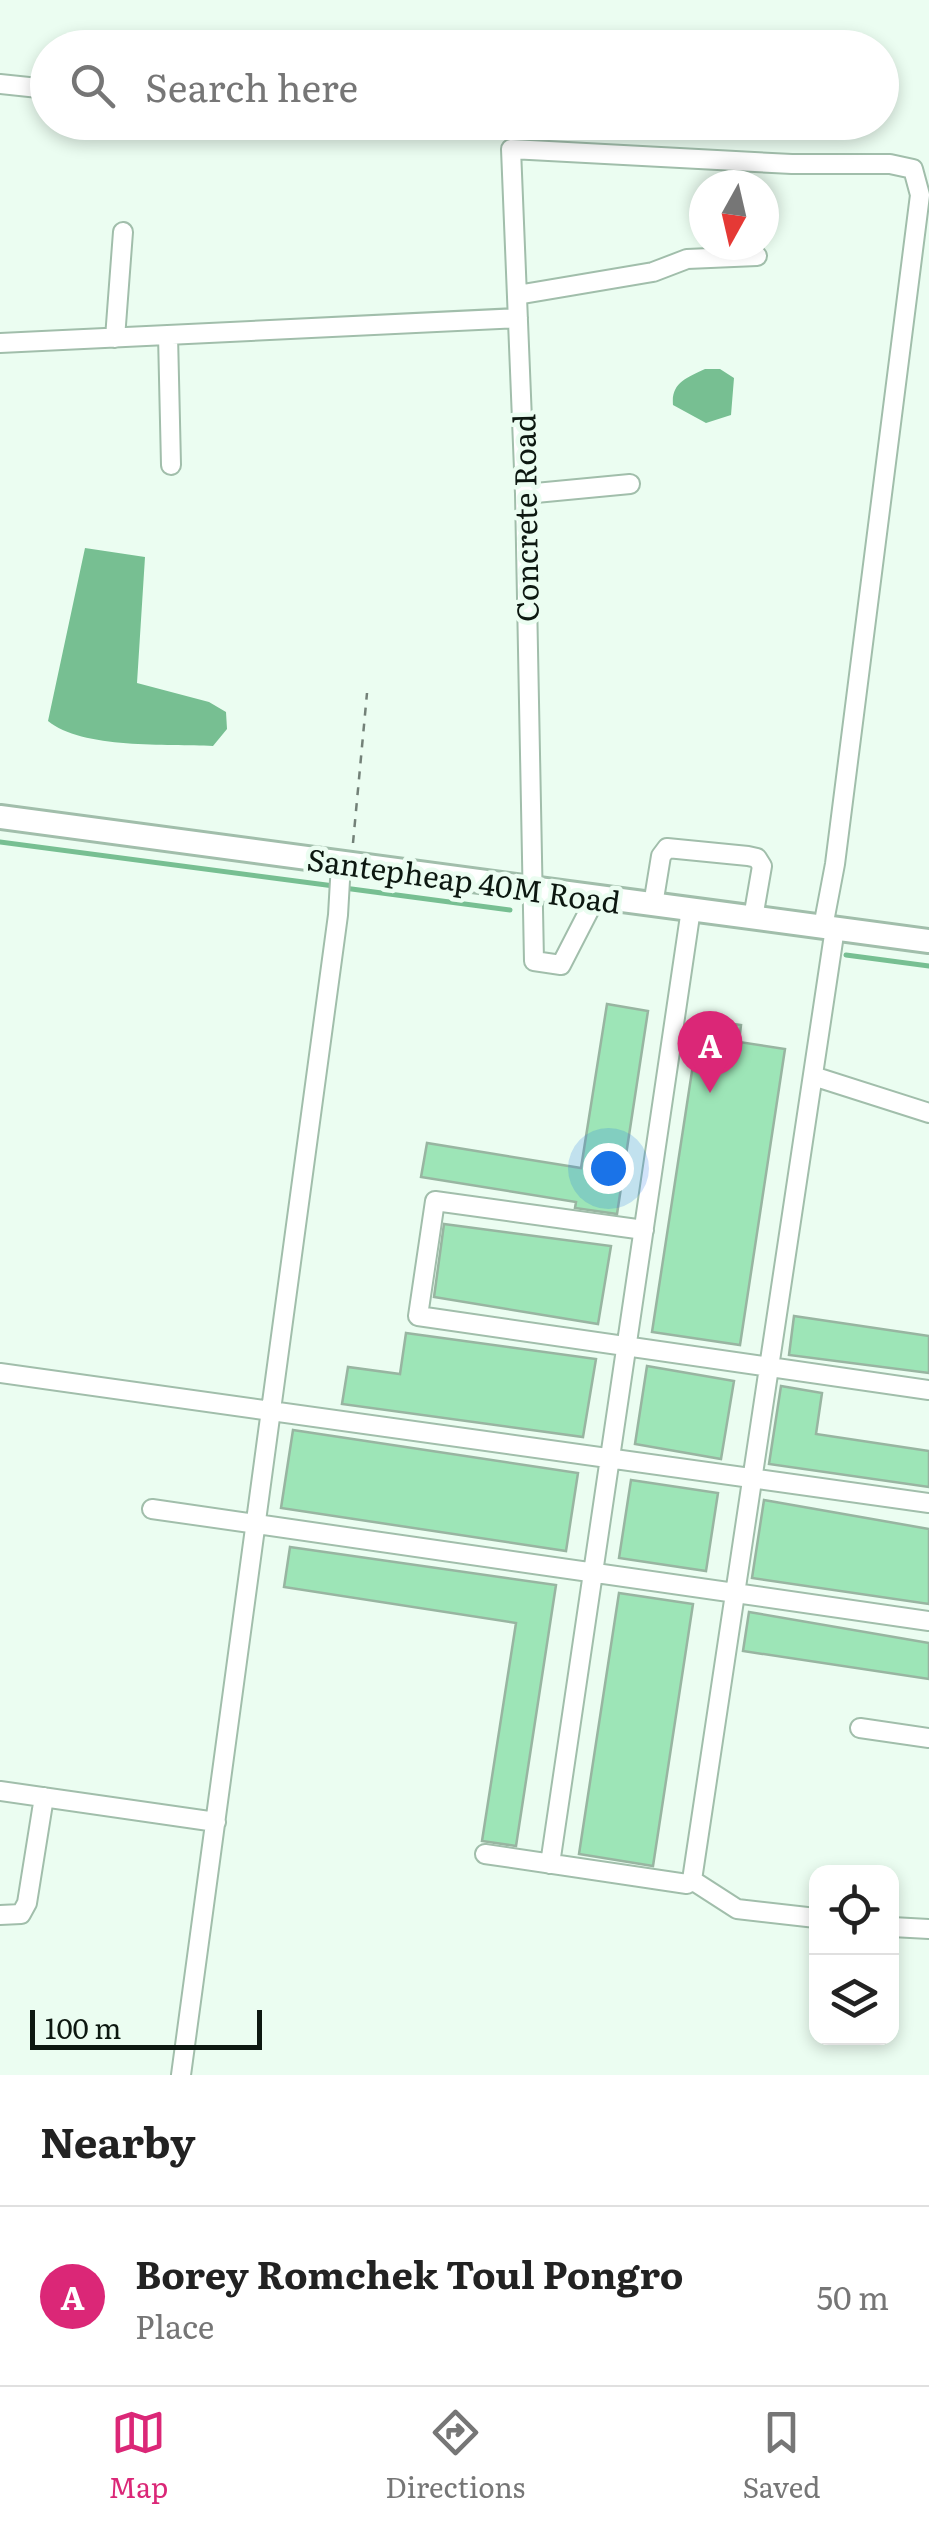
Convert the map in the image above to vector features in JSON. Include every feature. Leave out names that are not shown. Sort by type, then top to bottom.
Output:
[{"type":"main road","name":"Santepheap 40M Road","points":[[0,817],[344,868],[529,888],[929,941]]},
{"type":"street","points":[[0,84],[30,87]]},
{"type":"street","name":"Concrete Road","points":[[596,897],[561,964],[534,961],[529,888],[524,494],[512,148],[792,164],[890,164],[913,169],[920,194],[829,928]]},
{"type":"street","points":[[115,338],[123,232]]},
{"type":"street","points":[[517,295],[653,272],[689,259]]},
{"type":"street","points":[[0,343],[518,318]]},
{"type":"street","points":[[168,336],[171,465]]},
{"type":"street","points":[[524,494],[630,484]]},
{"type":"street","points":[[653,904],[661,856],[668,848],[748,856],[757,858],[762,866],[754,918]]},
{"type":"street","points":[[182,2075],[344,868]]},
{"type":"street","points":[[550,1864],[691,909]]},
{"type":"street","points":[[485,1854],[687,1884],[692,1880],[813,1076],[829,928]]},
{"type":"street","points":[[813,1076],[929,1113]]},
{"type":"street","points":[[644,1230],[435,1200],[418,1316],[929,1390]]},
{"type":"street","points":[[0,1373],[929,1503]]},
{"type":"street","points":[[152,1509],[929,1622]]},
{"type":"street","points":[[860,1728],[929,1738]]},
{"type":"street","points":[[0,1792],[216,1822]]},
{"type":"street","points":[[0,1915],[21,1914],[28,1902],[44,1798]]},
{"type":"street","points":[[692,1880],[737,1908],[809,1917]]},
{"type":"street","points":[[899,1928],[929,1930]]},
{"type":"path","points":[[344,868],[367,694]]},
{"type":"shaded area","points":[[705,369],[720,369],[734,378],[731,415],[706,423],[673,405],[677,386]]},
{"type":"shaded area","points":[[85,548],[145,557],[137,683],[209,702],[226,712],[227,729],[213,746],[103,741],[63,730],[48,721]]},
{"type":"building","points":[[607,1004],[648,1011],[617,1214],[575,1208],[576,1202],[421,1177],[427,1143],[581,1168]]},
{"type":"building","points":[[700,1019],[741,1025],[739,1042],[785,1049],[740,1345],[652,1332]]},
{"type":"building","points":[[444,1224],[611,1246],[598,1324],[434,1297]]},
{"type":"building","points":[[794,1316],[929,1336],[929,1373],[789,1355]]},
{"type":"building","points":[[406,1333],[596,1359],[583,1437],[342,1404],[348,1367],[400,1374]]},
{"type":"building","points":[[647,1366],[734,1381],[721,1459],[635,1444]]},
{"type":"building","points":[[781,1386],[822,1393],[816,1434],[929,1451],[929,1487],[769,1464]]},
{"type":"building","points":[[293,1430],[578,1473],[566,1551],[281,1508]]},
{"type":"building","points":[[631,1480],[718,1493],[706,1571],[619,1558]]},
{"type":"building","points":[[764,1500],[929,1529],[929,1604],[752,1578]]},
{"type":"building","points":[[290,1547],[556,1585],[516,1846],[482,1841],[516,1623],[284,1587]]},
{"type":"building","points":[[619,1593],[693,1604],[653,1866],[579,1854]]},
{"type":"building","points":[[749,1612],[929,1643],[929,1679],[743,1651]]},
{"type":"waterway","points":[[0,842],[334,886]]},
{"type":"waterway","points":[[344,888],[510,910]]},
{"type":"waterway","points":[[846,955],[929,966]]},
{"type":"place","name":"Borey Romchek Toul Pongro","points":[[710,1093]]}]
